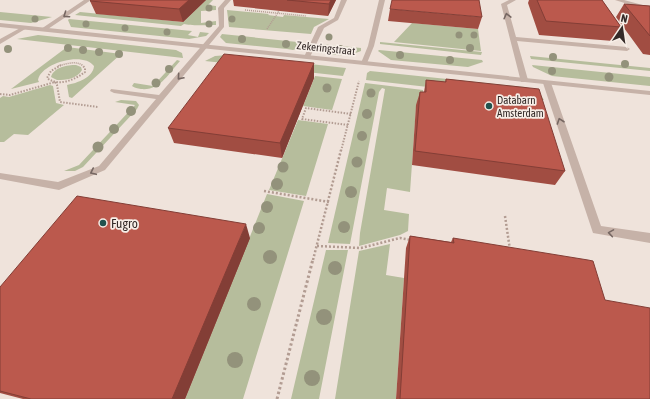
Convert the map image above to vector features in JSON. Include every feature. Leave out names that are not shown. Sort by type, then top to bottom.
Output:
[{"type":"street","points":[[43,30],[88,0]]},
{"type":"street","points":[[0,176],[59,186],[102,168],[222,26],[221,8],[228,0]]},
{"type":"street","points":[[307,57],[321,27],[336,18],[344,0]]},
{"type":"street","points":[[364,63],[371,46],[382,0]]},
{"type":"street","points":[[513,0],[504,4],[524,80]]},
{"type":"street","points":[[618,0],[650,9]]},
{"type":"street","name":"Zekeringstraat","points":[[0,25],[650,93]]},
{"type":"street","points":[[0,42],[24,28]]},
{"type":"street","points":[[513,39],[627,49]]},
{"type":"street","points":[[547,83],[597,230],[650,238]]},
{"type":"street","points":[[114,91],[162,98]]},
{"type":"path","points":[[221,8],[336,18]]},
{"type":"path","points":[[267,29],[278,12]]},
{"type":"path","points":[[0,94],[10,95],[54,82],[74,79],[85,72],[85,68],[81,64],[74,63],[55,68],[47,76],[48,80],[54,82],[57,85],[60,102],[98,107]]},
{"type":"path","points":[[277,399],[364,63]]},
{"type":"path","points":[[348,125],[302,119],[306,108],[351,114]]},
{"type":"path","points":[[264,191],[329,202]]},
{"type":"path","points":[[505,216],[511,256]]},
{"type":"path","points":[[317,246],[360,248],[400,238],[415,240]]},
{"type":"green space","points":[[206,0],[213,0],[208,5],[216,6],[216,10],[201,11],[201,23],[216,21],[216,25],[184,24],[181,26],[75,15],[80,12],[183,22]]},
{"type":"green space","points":[[227,10],[269,14],[268,15],[283,17],[284,15],[329,19],[314,27],[311,34],[229,27]]},
{"type":"green space","points":[[0,12],[52,17],[31,23],[0,20]]},
{"type":"green space","points":[[68,20],[192,31],[188,35],[198,37],[200,32],[209,33],[206,36],[189,39],[71,27]]},
{"type":"green space","points":[[412,23],[478,29],[481,51],[394,42]]},
{"type":"green space","points":[[222,34],[307,43],[305,46],[293,50],[226,43],[220,37]]},
{"type":"green space","points":[[38,35],[176,50],[182,53],[183,58],[17,39]]},
{"type":"green space","points":[[380,42],[482,52],[481,55],[380,44]]},
{"type":"green space","points":[[320,44],[361,48],[361,51],[353,54],[336,55],[326,53],[319,47]]},
{"type":"green space","points":[[67,47],[121,54],[72,98],[69,97],[67,85],[88,77],[94,66],[81,59],[72,59],[54,64],[41,74],[38,80],[39,82],[11,89]]},
{"type":"green space","points":[[378,51],[482,60],[483,62],[468,67],[391,60]]},
{"type":"green space","points":[[228,55],[346,68],[343,76],[205,61],[215,56]]},
{"type":"green space","points":[[530,56],[650,68],[650,71],[531,59]]},
{"type":"green space","points":[[177,60],[180,61],[168,76],[154,87],[141,89],[132,86],[134,83],[153,86]]},
{"type":"green space","points":[[76,65],[81,67],[82,70],[74,77],[57,80],[51,77],[58,69],[65,66]]},
{"type":"green space","points":[[532,65],[650,77],[650,86],[552,76],[533,67]]},
{"type":"green space","points":[[370,71],[525,87],[540,94],[544,100],[366,80],[367,73]]},
{"type":"green space","points":[[315,76],[342,79],[332,110],[303,106]]},
{"type":"green space","points":[[365,83],[423,90],[423,106],[417,105],[416,107],[410,192],[387,188],[384,210],[409,214],[408,231],[400,235],[359,246],[385,89],[382,88],[379,92],[350,244],[328,243]]},
{"type":"green space","points":[[50,85],[53,86],[56,103],[64,105],[28,135],[14,134],[4,142],[0,142],[0,98],[3,96],[9,97]]},
{"type":"green space","points":[[121,100],[136,101],[139,105],[83,167],[75,171],[64,171],[79,165],[135,105],[115,102]]},
{"type":"green space","points":[[298,120],[328,124],[306,196],[269,190]]},
{"type":"green space","points":[[267,194],[304,201],[243,399],[185,399]]},
{"type":"green space","points":[[390,244],[386,275],[404,278],[396,399],[335,399],[359,251]]},
{"type":"green space","points":[[326,250],[348,250],[319,399],[291,399]]},
{"type":"building","points":[[189,0],[179,9],[90,1]]},
{"type":"building","points":[[287,0],[331,0],[329,4]]},
{"type":"building","points":[[392,0],[479,0],[482,17],[390,9]]},
{"type":"building","points":[[537,0],[602,0],[621,27],[546,21]]},
{"type":"building","points":[[624,4],[650,6],[650,36]]},
{"type":"building","points":[[224,54],[314,63],[280,143],[168,128]]},
{"type":"building","points":[[446,79],[539,89],[565,171],[415,151],[420,92],[426,92],[426,80],[446,82]]},
{"type":"building","points":[[77,196],[246,224],[172,399],[31,399],[0,391],[0,287]]},
{"type":"building","points":[[410,236],[454,243],[453,238],[593,261],[605,300],[650,308],[650,399],[400,399]]},
{"type":"place","name":"Databarn Amsterdam","points":[[489,106]]},
{"type":"place","name":"Fugro","points":[[103,223]]}]
